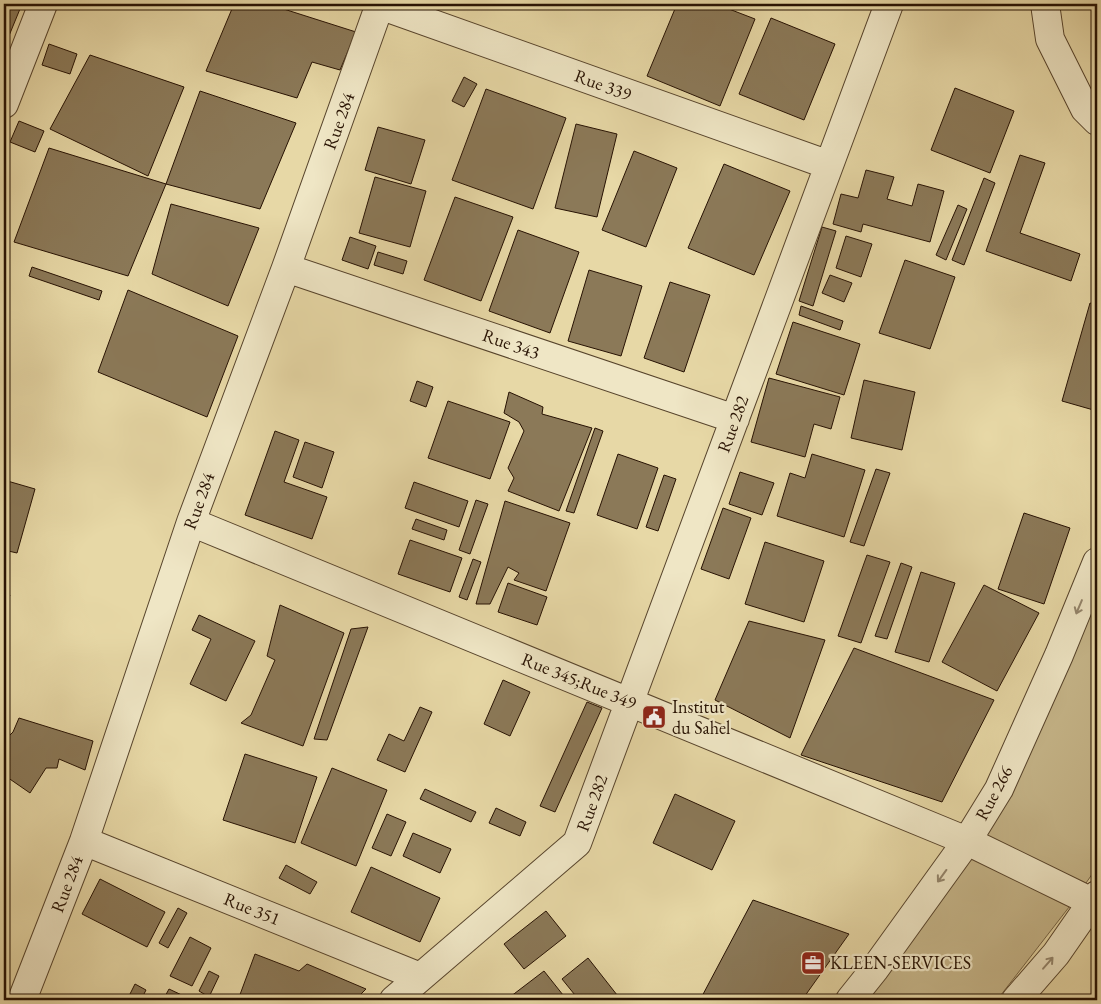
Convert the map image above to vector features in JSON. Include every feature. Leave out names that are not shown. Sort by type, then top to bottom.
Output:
[{"type":"street","points":[[4,104],[43,4]]},
{"type":"street","name":"Rue 339","points":[[379,4],[829,165]]},
{"type":"street","name":"Rue 284","points":[[22,1000],[84,841],[191,522],[286,268],[379,4]]},
{"type":"street","name":"Rue 282","points":[[420,977],[577,843],[889,4]]},
{"type":"street","points":[[1045,4],[1050,39],[1085,109],[1097,122]]},
{"type":"street","name":"Rue 343","points":[[286,268],[735,419]]},
{"type":"street","name":"Rue 345;Rue 349","points":[[191,522],[967,840],[1096,901]]},
{"type":"street","name":"Rue 266","points":[[850,1000],[874,970],[967,840],[999,789],[1059,655],[1097,562]]},
{"type":"street","name":"Rue 351","points":[[84,841],[420,977]]},
{"type":"street","points":[[1016,1000],[1056,954],[1096,901]]},
{"type":"street","points":[[394,1000],[420,977]]},
{"type":"shaded area","points":[[1097,575],[1097,867],[1073,902],[997,1000],[863,1000],[947,877]]},
{"type":"building","points":[[4,4],[22,4],[4,48]]},
{"type":"building","points":[[234,4],[268,4],[356,32],[340,70],[312,62],[297,98],[206,71]]},
{"type":"building","points":[[677,4],[716,4],[755,19],[720,106],[647,76]]},
{"type":"building","points":[[771,18],[835,44],[804,120],[739,94]]},
{"type":"building","points":[[49,44],[77,54],[70,74],[42,65]]},
{"type":"building","points":[[90,55],[184,87],[148,176],[50,129]]},
{"type":"building","points":[[464,77],[477,84],[464,107],[452,101]]},
{"type":"building","points":[[955,88],[1014,111],[990,173],[931,150]]},
{"type":"building","points":[[486,89],[566,118],[533,209],[452,180]]},
{"type":"building","points":[[200,91],[296,123],[260,209],[166,184]]},
{"type":"building","points":[[19,121],[44,131],[35,152],[10,142]]},
{"type":"building","points":[[576,124],[617,134],[597,217],[555,208]]},
{"type":"building","points":[[378,127],[425,140],[411,184],[365,170]]},
{"type":"building","points":[[49,148],[166,184],[128,276],[14,242]]},
{"type":"building","points":[[634,151],[677,168],[646,247],[602,230]]},
{"type":"building","points":[[1020,155],[1045,163],[1020,233],[1080,254],[1071,281],[986,251]]},
{"type":"building","points":[[724,164],[790,191],[754,275],[688,248]]},
{"type":"building","points":[[866,170],[894,177],[887,199],[912,206],[918,184],[944,191],[930,242],[863,224],[861,232],[833,224],[841,194],[858,198]]},
{"type":"building","points":[[375,177],[426,191],[410,247],[359,233]]},
{"type":"building","points":[[984,178],[995,183],[964,265],[952,260]]},
{"type":"building","points":[[455,197],[513,217],[481,301],[424,280]]},
{"type":"building","points":[[171,204],[259,228],[228,306],[152,274]]},
{"type":"building","points":[[958,205],[967,209],[946,260],[936,255]]},
{"type":"building","points":[[822,227],[836,231],[813,306],[799,301]]},
{"type":"building","points":[[518,230],[579,252],[550,333],[489,311]]},
{"type":"building","points":[[846,236],[872,244],[861,277],[836,268]]},
{"type":"building","points":[[350,237],[376,246],[368,269],[342,260]]},
{"type":"building","points":[[378,252],[407,261],[403,274],[374,265]]},
{"type":"building","points":[[905,260],[955,277],[930,349],[879,333]]},
{"type":"building","points":[[32,267],[102,291],[99,300],[29,276]]},
{"type":"building","points":[[589,270],[642,286],[621,356],[568,341]]},
{"type":"building","points":[[830,275],[852,283],[844,302],[822,293]]},
{"type":"building","points":[[670,282],[710,295],[684,372],[644,358]]},
{"type":"building","points":[[128,290],[238,336],[207,417],[98,372]]},
{"type":"building","points":[[1090,303],[1097,305],[1097,411],[1062,401]]},
{"type":"building","points":[[801,306],[843,321],[840,330],[799,315]]},
{"type":"building","points":[[793,322],[860,344],[844,395],[776,374]]},
{"type":"building","points":[[769,378],[840,397],[831,429],[814,424],[805,457],[751,442]]},
{"type":"building","points":[[864,380],[915,392],[902,450],[851,438]]},
{"type":"building","points":[[417,381],[433,387],[426,407],[410,401]]},
{"type":"building","points":[[509,392],[543,407],[542,414],[592,428],[559,511],[508,491],[514,478],[508,468],[524,431],[519,422],[504,413]]},
{"type":"building","points":[[448,401],[510,422],[490,479],[428,458]]},
{"type":"building","points":[[595,428],[603,431],[574,513],[566,511]]},
{"type":"building","points":[[275,431],[299,440],[284,482],[327,497],[312,539],[245,515]]},
{"type":"building","points":[[305,442],[334,452],[322,488],[293,477]]},
{"type":"building","points":[[618,454],[658,468],[637,529],[597,515]]},
{"type":"building","points":[[812,454],[865,470],[844,537],[777,516],[790,473],[805,478]]},
{"type":"building","points":[[876,469],[890,473],[864,546],[850,542]]},
{"type":"building","points":[[740,472],[774,483],[762,515],[729,504]]},
{"type":"building","points":[[664,475],[676,479],[658,531],[646,527]]},
{"type":"building","points":[[4,480],[35,489],[17,553],[4,550]]},
{"type":"building","points":[[414,482],[468,501],[459,527],[405,508]]},
{"type":"building","points":[[476,500],[488,504],[470,554],[459,550]]},
{"type":"building","points":[[505,501],[570,523],[546,591],[514,580],[519,573],[508,567],[490,604],[476,604]]},
{"type":"building","points":[[723,508],[751,518],[729,579],[701,569]]},
{"type":"building","points":[[1024,513],[1070,528],[1044,604],[998,589]]},
{"type":"building","points":[[416,519],[447,530],[444,540],[412,529]]},
{"type":"building","points":[[410,540],[462,558],[450,592],[398,574]]},
{"type":"building","points":[[765,542],[824,561],[804,622],[745,604]]},
{"type":"building","points":[[867,555],[890,562],[861,643],[838,636]]},
{"type":"building","points":[[473,559],[481,562],[467,600],[459,597]]},
{"type":"building","points":[[901,563],[912,567],[887,639],[875,636]]},
{"type":"building","points":[[921,572],[955,583],[929,662],[895,652]]},
{"type":"building","points":[[508,583],[547,597],[537,625],[498,612]]},
{"type":"building","points":[[984,585],[1039,613],[997,691],[942,662]]},
{"type":"building","points":[[4,593],[10,595],[4,607]]},
{"type":"building","points":[[280,605],[344,633],[303,746],[241,723],[251,715],[275,660],[267,656]]},
{"type":"building","points":[[199,615],[255,641],[226,701],[190,684],[211,639],[192,630]]},
{"type":"building","points":[[749,621],[825,640],[790,738],[715,700]]},
{"type":"building","points":[[368,627],[327,740],[314,739],[351,629]]},
{"type":"building","points":[[854,648],[994,700],[942,802],[801,755]]},
{"type":"building","points":[[503,680],[530,692],[510,736],[484,724]]},
{"type":"building","points":[[587,702],[602,708],[555,812],[540,806]]},
{"type":"building","points":[[420,707],[432,712],[405,772],[377,760],[389,734],[404,741]]},
{"type":"building","points":[[19,718],[93,741],[85,770],[59,759],[57,768],[46,768],[30,793],[4,775],[4,745],[13,732]]},
{"type":"building","points":[[245,754],[317,777],[295,843],[223,820]]},
{"type":"building","points":[[332,768],[387,790],[356,866],[301,843]]},
{"type":"building","points":[[425,789],[476,812],[471,822],[420,799]]},
{"type":"building","points":[[675,794],[735,821],[712,870],[653,843]]},
{"type":"building","points":[[496,808],[526,822],[520,836],[489,823]]},
{"type":"building","points":[[387,814],[406,822],[391,856],[372,848]]},
{"type":"building","points":[[413,833],[451,849],[440,873],[403,856]]},
{"type":"building","points":[[286,865],[317,882],[310,894],[279,878]]},
{"type":"building","points":[[371,867],[440,898],[420,942],[351,912]]},
{"type":"building","points":[[100,879],[165,912],[147,947],[82,914]]},
{"type":"building","points":[[753,900],[849,934],[802,1000],[700,1000]]},
{"type":"building","points":[[178,908],[187,913],[168,948],[159,943]]},
{"type":"building","points":[[546,911],[566,936],[524,969],[504,944]]},
{"type":"building","points":[[190,937],[211,948],[192,986],[170,976]]},
{"type":"building","points":[[255,954],[299,971],[307,964],[366,989],[355,1000],[238,1000]]},
{"type":"building","points":[[588,958],[621,1000],[579,1000],[562,979]]},
{"type":"building","points":[[209,971],[219,976],[209,997],[199,991]]},
{"type":"building","points":[[544,971],[567,1000],[506,1000]]},
{"type":"building","points":[[135,984],[146,990],[141,1000],[127,1000]]},
{"type":"building","points":[[169,989],[188,998],[187,1000],[163,1000]]},
{"type":"place","name":"Institut du Sahel","points":[[654,717]]},
{"type":"place","name":"KLEEN-SERVICES","points":[[813,963]]}]
